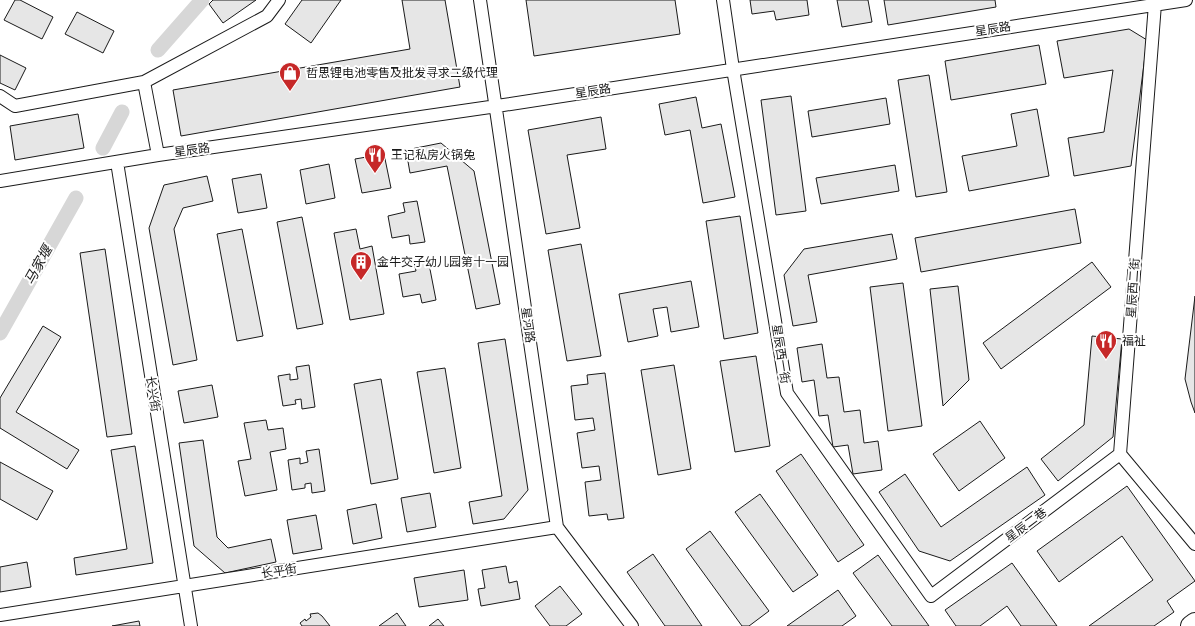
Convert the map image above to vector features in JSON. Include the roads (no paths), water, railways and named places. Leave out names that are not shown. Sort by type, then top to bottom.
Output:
[{"type":"main road","points":[[1191,626],[1195,623]]},
{"type":"street","points":[[0,96],[15,106],[144,82],[267,16],[279,0]]},
{"type":"street","name":"星河路","points":[[480,0],[557,527],[632,626]]},
{"type":"street","name":"星辰西一街","points":[[723,0],[788,393],[931,596]]},
{"type":"street","name":"星辰路","points":[[0,181],[158,155],[497,106],[1186,0]]},
{"type":"street","name":"星辰西二街","points":[[1120,454],[1155,4]]},
{"type":"street","points":[[144,82],[158,155]]},
{"type":"street","name":"长兴街","points":[[117,162],[183,586],[191,626]]},
{"type":"street","points":[[1120,454],[1195,544]]},
{"type":"street","name":"星辰二巷","points":[[931,596],[1120,454]]},
{"type":"street","name":"长平街","points":[[0,615],[557,527]]},
{"type":"waterway","name":"马家堰","points":[[158,50],[202,0]]},
{"type":"waterway","name":"马家堰","points":[[103,148],[122,112]]},
{"type":"waterway","name":"马家堰","points":[[0,333],[76,198]]},
{"type":"place","name":"哲思锂电池零售及批发寻求二级代理","points":[[290,92]]},
{"type":"place","name":"王记私房火锅兔","points":[[375,174]]},
{"type":"place","name":"金牛交子幼儿园第十一园","points":[[361,281]]},
{"type":"place","name":"福祉","points":[[1106,360]]}]
